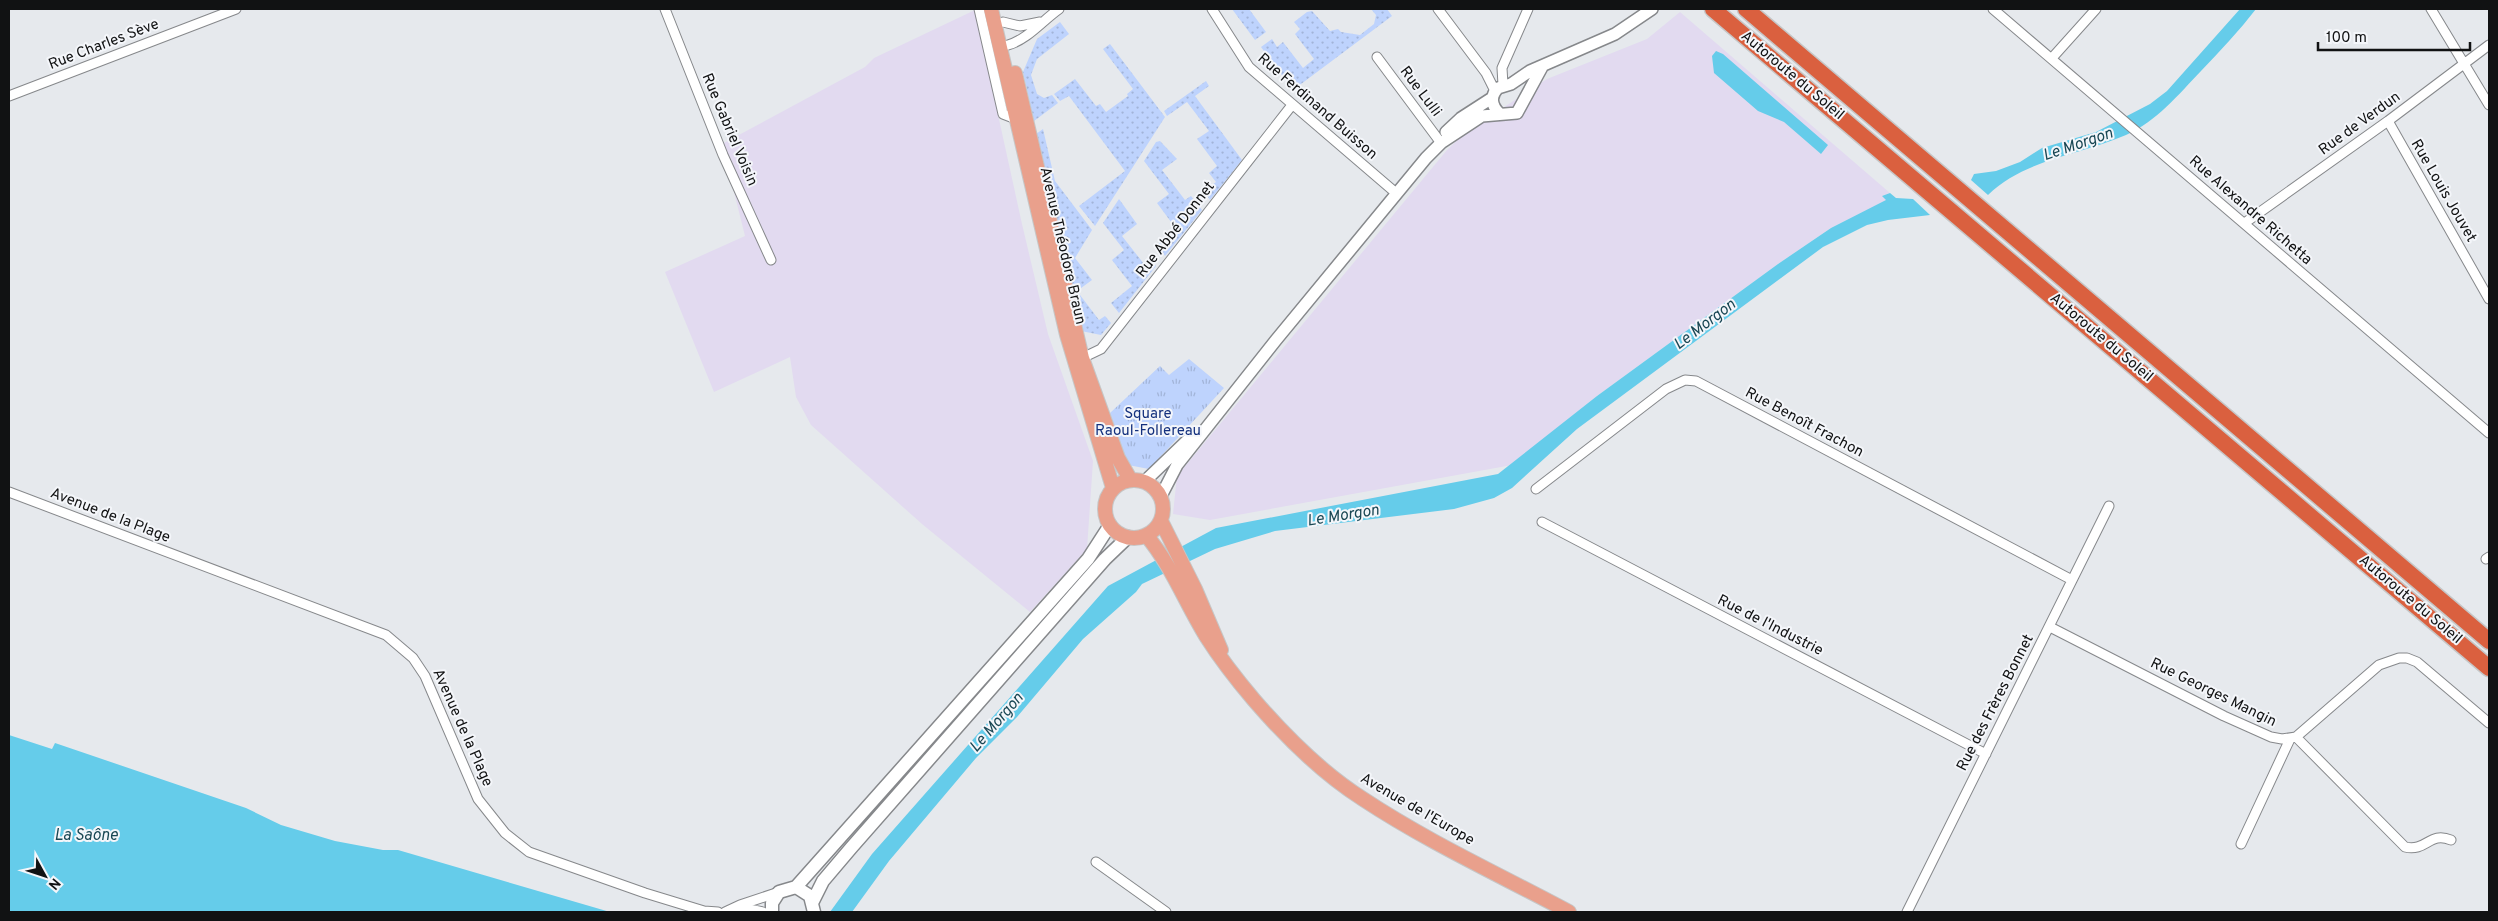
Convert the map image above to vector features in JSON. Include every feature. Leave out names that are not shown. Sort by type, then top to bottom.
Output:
[{"type":"highway","name":"Autoroute du Soleil","points":[[1713,9],[2489,668]]},
{"type":"highway","name":"Autoroute du Soleil","points":[[1746,9],[2489,641]]},
{"type":"main road","name":"Avenue Théodore Braun","points":[[991,9],[1016,119],[1113,488]]},
{"type":"main road","name":"Avenue Théodore Braun","points":[[1002,16],[998,45],[1078,360],[1118,458],[1130,480]]},
{"type":"main road","points":[[1130,480],[1145,481],[1154,487],[1160,496],[1164,509],[1160,521],[1146,535],[1128,537],[1116,532],[1106,516],[1105,506],[1113,488],[1130,480]]},
{"type":"main road","name":"Avenue de l'Europe","points":[[1160,521],[1165,547],[1214,629],[1228,667],[1253,699],[1289,738],[1361,798],[1393,818],[1569,912]]},
{"type":"main road","points":[[796,887],[1088,558],[1110,525]]},
{"type":"main road","name":"Avenue de l'Europe","points":[[1146,535],[1165,547]]},
{"type":"main road","points":[[813,907],[823,881],[851,848],[1105,558],[1128,537]]},
{"type":"main road","points":[[772,912],[772,903],[779,892],[796,887],[806,892],[813,907]]},
{"type":"street","name":"Rue Charles Sève","points":[[9,96],[236,9]]},
{"type":"street","name":"Rue Gabriel Voisin","points":[[665,9],[723,155],[771,260]]},
{"type":"street","points":[[979,9],[998,45],[1023,39],[1040,22],[1059,9]]},
{"type":"street","name":"Rue Ferdinand Buisson","points":[[1212,9],[1249,67],[1396,194]]},
{"type":"street","points":[[1438,9],[1500,90]]},
{"type":"street","points":[[1499,113],[1494,106],[1500,90],[1504,62],[1528,9]]},
{"type":"street","points":[[1441,143],[1446,131],[1500,90],[1529,72],[1615,34],[1652,9]]},
{"type":"street","name":"Rue Alexandre Richetta","points":[[1994,9],[2118,116],[2246,222],[2292,266],[2488,430]]},
{"type":"street","points":[[2052,58],[2096,9]]},
{"type":"street","points":[[2431,9],[2489,105]]},
{"type":"street","points":[[1002,16],[1020,26],[1040,22]]},
{"type":"street","name":"Rue de Verdun","points":[[2246,222],[2388,121],[2489,45]]},
{"type":"street","name":"Rue Lulli","points":[[1377,57],[1441,143]]},
{"type":"street","points":[[1160,496],[1177,465],[1276,340],[1396,194],[1441,143],[1482,116],[1499,113],[1508,116],[1517,113],[1542,67]]},
{"type":"street","points":[[1500,90],[1519,89],[1524,97]]},
{"type":"street","name":"Rue Abbé Donnet","points":[[1078,360],[1101,349],[1292,105]]},
{"type":"street","name":"Rue Louis Jouvet","points":[[2388,121],[2489,300]]},
{"type":"street","name":"Rue Benoît Frachon","points":[[1536,489],[1666,389],[1685,380],[1696,381],[2072,580]]},
{"type":"street","points":[[1145,481],[1235,393]]},
{"type":"street","name":"Avenue de la Plage","points":[[9,492],[386,635],[413,658],[425,676],[478,799],[505,833],[530,852],[645,893],[704,911],[718,912]]},
{"type":"street","name":"Rue des Frères Bonnet","points":[[1906,912],[2109,506]]},
{"type":"street","name":"Rue de l'Industrie","points":[[1542,522],[1986,754]]},
{"type":"street","name":"Rue Georges Mangin","points":[[2050,627],[2224,716],[2271,737],[2293,738],[2241,844]]},
{"type":"street","points":[[2451,840],[2443,836],[2434,838],[2415,850],[2405,847],[2293,738],[2379,664],[2399,658],[2408,658],[2417,662],[2489,724]]},
{"type":"street","points":[[1096,862],[1166,912]]},
{"type":"street","points":[[725,912],[779,892]]},
{"type":"street","points":[[741,912],[754,910],[763,912]]},
{"type":"shaded area","points":[[975,10],[1048,334],[1093,461],[1087,549],[1030,612],[922,524],[811,425],[796,397],[790,357],[714,392],[665,272],[745,236],[722,144],[865,67],[874,58]]},
{"type":"shaded area","points":[[1680,12],[1890,193],[1882,196],[1887,200],[1831,228],[1778,264],[1597,396],[1512,465],[1210,520],[1173,514],[1177,476],[1447,150],[1466,132],[1547,79],[1647,39]]},
{"type":"green space","points":[[1232,9],[1249,9],[1266,32],[1255,40]]},
{"type":"green space","points":[[1371,9],[1387,9],[1392,16],[1293,90],[1261,47],[1272,39],[1277,47],[1283,42],[1303,68],[1314,59],[1295,34],[1300,29],[1294,22],[1307,12],[1312,11],[1330,31],[1338,29],[1341,32],[1360,35],[1374,24],[1376,15]]},
{"type":"green space","points":[[1060,22],[1069,34],[1037,59],[1031,75],[1037,94],[1044,98],[1052,95],[1058,103],[1034,121],[1023,72],[1037,39]]},
{"type":"green space","points":[[1110,44],[1165,117],[1095,226],[1079,206],[1125,171],[1069,96],[1060,101],[1054,94],[1075,79],[1096,106],[1100,104],[1106,112],[1128,96],[1127,94],[1133,89],[1103,49]]},
{"type":"green space","points":[[1206,81],[1209,86],[1195,96],[1242,160],[1210,200],[1204,191],[1216,182],[1209,173],[1217,166],[1197,139],[1209,131],[1187,102],[1167,116],[1164,111]]},
{"type":"green space","points":[[1043,129],[1055,181],[1092,230],[1075,258],[1092,280],[1077,291],[1099,320],[1105,316],[1111,323],[1101,335],[1081,331],[1036,134]]},
{"type":"green space","points":[[1160,141],[1177,159],[1162,170],[1185,200],[1191,196],[1202,210],[1165,256],[1157,245],[1177,230],[1157,203],[1169,194],[1144,161],[1156,142]]},
{"type":"green space","points":[[1119,199],[1137,224],[1122,236],[1144,264],[1151,259],[1156,266],[1119,313],[1111,303],[1132,286],[1112,260],[1124,250],[1103,223]]},
{"type":"green space","name":"Square Raoul-Follereau","points":[[1189,359],[1224,388],[1149,469],[1128,465],[1110,413],[1160,366],[1169,375]]},
{"type":"water","name":"Le Morgon","points":[[2240,9],[2256,9],[2229,41],[2175,98],[2157,115],[2137,129],[2108,142],[2036,165],[2003,183],[1988,195],[1971,180],[1974,174],[1996,171],[2020,162],[2042,148],[2096,132],[2150,104],[2167,91]]},
{"type":"water","points":[[1716,51],[1723,54],[1828,145],[1821,154],[1784,122],[1758,111],[1714,73],[1712,56]]},
{"type":"water","name":"Le Morgon","points":[[1890,193],[1896,198],[1913,199],[1930,215],[1888,220],[1867,225],[1823,247],[1577,429],[1512,488],[1494,498],[1454,509],[1275,531],[1215,549],[1142,584],[1136,592],[1083,639],[1017,717],[976,758],[889,861],[852,912],[830,912],[872,854],[1108,586],[1216,528],[1498,474],[1597,396],[1778,264],[1831,228],[1886,200],[1882,196]]},
{"type":"water","name":"La Saône","points":[[9,735],[52,749],[55,743],[246,808],[281,825],[335,841],[383,850],[398,850],[610,912],[9,912]]}]
